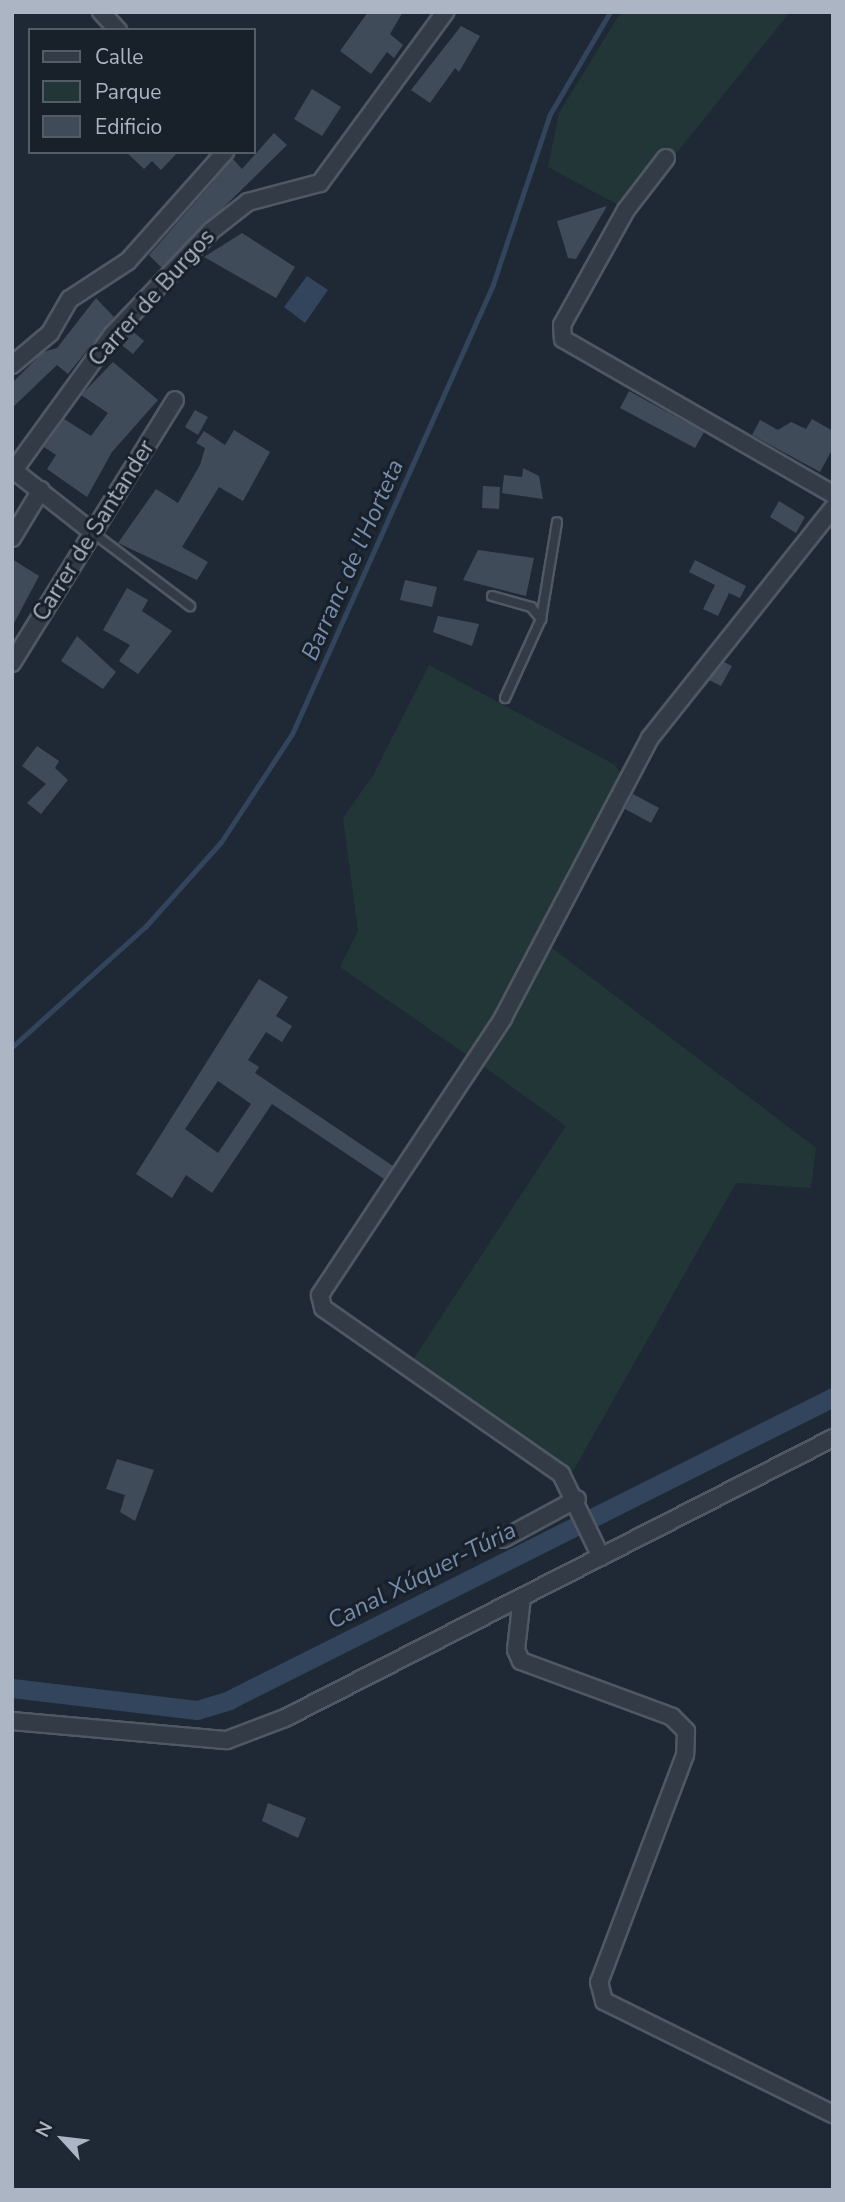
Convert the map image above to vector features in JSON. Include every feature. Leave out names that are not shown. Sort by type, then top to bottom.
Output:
[{"type":"street","points":[[101,12],[116,28]]},
{"type":"street","name":"Carrer de Burgos","points":[[92,532],[13,469],[112,335],[211,231],[248,202],[320,183],[445,12]]},
{"type":"street","points":[[12,365],[50,333],[70,299],[128,261],[223,154]]},
{"type":"street","points":[[666,158],[626,210],[562,325],[563,339],[833,494]]},
{"type":"street","name":"Carrer de Santander","points":[[12,663],[176,400]]},
{"type":"street","points":[[12,538],[41,490]]},
{"type":"street","points":[[601,1557],[578,1502],[561,1474],[323,1308],[320,1295],[503,1018],[650,738],[833,508]]},
{"type":"street","points":[[12,1721],[227,1740],[285,1718],[833,1438]]},
{"type":"street","points":[[503,1539],[578,1502]]},
{"type":"street","points":[[522,1597],[516,1650],[521,1661],[672,1717],[686,1731],[685,1755],[599,1982],[604,2001],[833,2114]]},
{"type":"lane","points":[[505,698],[541,619],[557,522]]},
{"type":"lane","points":[[92,532],[190,606]]},
{"type":"lane","points":[[492,596],[531,607],[541,619]]},
{"type":"green space","points":[[621,12],[790,12],[674,156],[665,151],[622,207],[548,167],[559,113]]},
{"type":"green space","points":[[429,665],[615,765],[625,780],[470,1057],[340,967],[358,931],[343,818],[374,774]]},
{"type":"green space","points":[[548,945],[816,1148],[811,1188],[736,1183],[572,1473],[411,1363],[566,1126],[479,1063]]},
{"type":"water","points":[[307,276],[328,290],[305,323],[284,307]]},
{"type":"building","points":[[368,12],[403,12],[390,34],[403,45],[394,58],[387,52],[371,74],[340,51]]},
{"type":"building","points":[[461,26],[480,36],[459,72],[455,68],[430,103],[411,90]]},
{"type":"building","points":[[312,89],[341,107],[322,136],[294,119]]},
{"type":"building","points":[[274,133],[287,145],[162,268],[149,255],[233,159],[242,169]]},
{"type":"building","points":[[128,154],[176,154],[161,170],[152,161],[144,169]]},
{"type":"building","points":[[607,206],[576,259],[568,258],[557,221]]},
{"type":"building","points":[[242,233],[295,267],[276,298],[204,257]]},
{"type":"building","points":[[96,298],[114,317],[68,374],[57,365],[12,408],[12,383],[43,352],[57,348]]},
{"type":"building","points":[[131,330],[144,341],[133,354],[119,343]]},
{"type":"building","points":[[113,362],[158,400],[112,452],[87,497],[47,469],[56,455],[44,447],[64,419],[91,436],[108,413],[81,395]]},
{"type":"building","points":[[629,391],[704,432],[695,448],[620,408]]},
{"type":"building","points":[[195,410],[208,417],[198,435],[185,427]]},
{"type":"building","points":[[812,419],[833,431],[833,448],[820,472],[752,435],[760,420],[778,430],[791,422],[806,429]]},
{"type":"building","points":[[234,430],[270,452],[243,501],[219,487],[182,547],[208,562],[197,580],[118,543],[156,489],[178,503],[200,465],[205,448],[196,443],[204,431],[225,445]]},
{"type":"building","points":[[523,468],[539,476],[543,499],[502,493],[504,475],[522,477]]},
{"type":"building","points":[[483,486],[500,487],[499,509],[482,508]]},
{"type":"building","points":[[779,501],[805,517],[796,533],[770,517]]},
{"type":"building","points":[[478,550],[534,558],[526,596],[463,580]]},
{"type":"building","points":[[12,559],[39,576],[12,627]]},
{"type":"building","points":[[695,560],[746,586],[740,598],[729,593],[718,616],[703,609],[715,585],[689,572]]},
{"type":"building","points":[[405,580],[437,587],[432,607],[400,600]]},
{"type":"building","points":[[127,588],[148,600],[142,611],[172,631],[138,674],[119,661],[130,645],[103,630]]},
{"type":"building","points":[[438,616],[479,624],[472,646],[433,632]]},
{"type":"building","points":[[77,636],[116,672],[103,689],[61,661]]},
{"type":"building","points":[[724,662],[732,666],[721,686],[709,680]]},
{"type":"building","points":[[37,746],[59,761],[55,768],[68,780],[41,814],[27,803],[46,784],[22,766]]},
{"type":"building","points":[[633,794],[659,808],[651,823],[625,809]]},
{"type":"building","points":[[259,979],[288,997],[276,1016],[292,1026],[282,1042],[266,1032],[248,1060],[259,1067],[255,1073],[393,1166],[384,1179],[272,1104],[212,1193],[186,1175],[172,1198],[136,1174]],"holes":[[[218,1081],[251,1104],[218,1153],[185,1129]]]},
{"type":"building","points":[[117,1459],[154,1470],[135,1521],[120,1512],[125,1495],[106,1489]]},
{"type":"building","points":[[268,1803],[306,1818],[298,1838],[262,1821]]},
{"type":"waterway","name":"Barranc de l'Horteta","points":[[12,1047],[145,927],[221,842],[292,734],[493,284],[550,114],[610,12]]},
{"type":"waterway","name":"Canal Xúquer-Túria","points":[[12,1688],[197,1710],[229,1700],[833,1397]]}]
